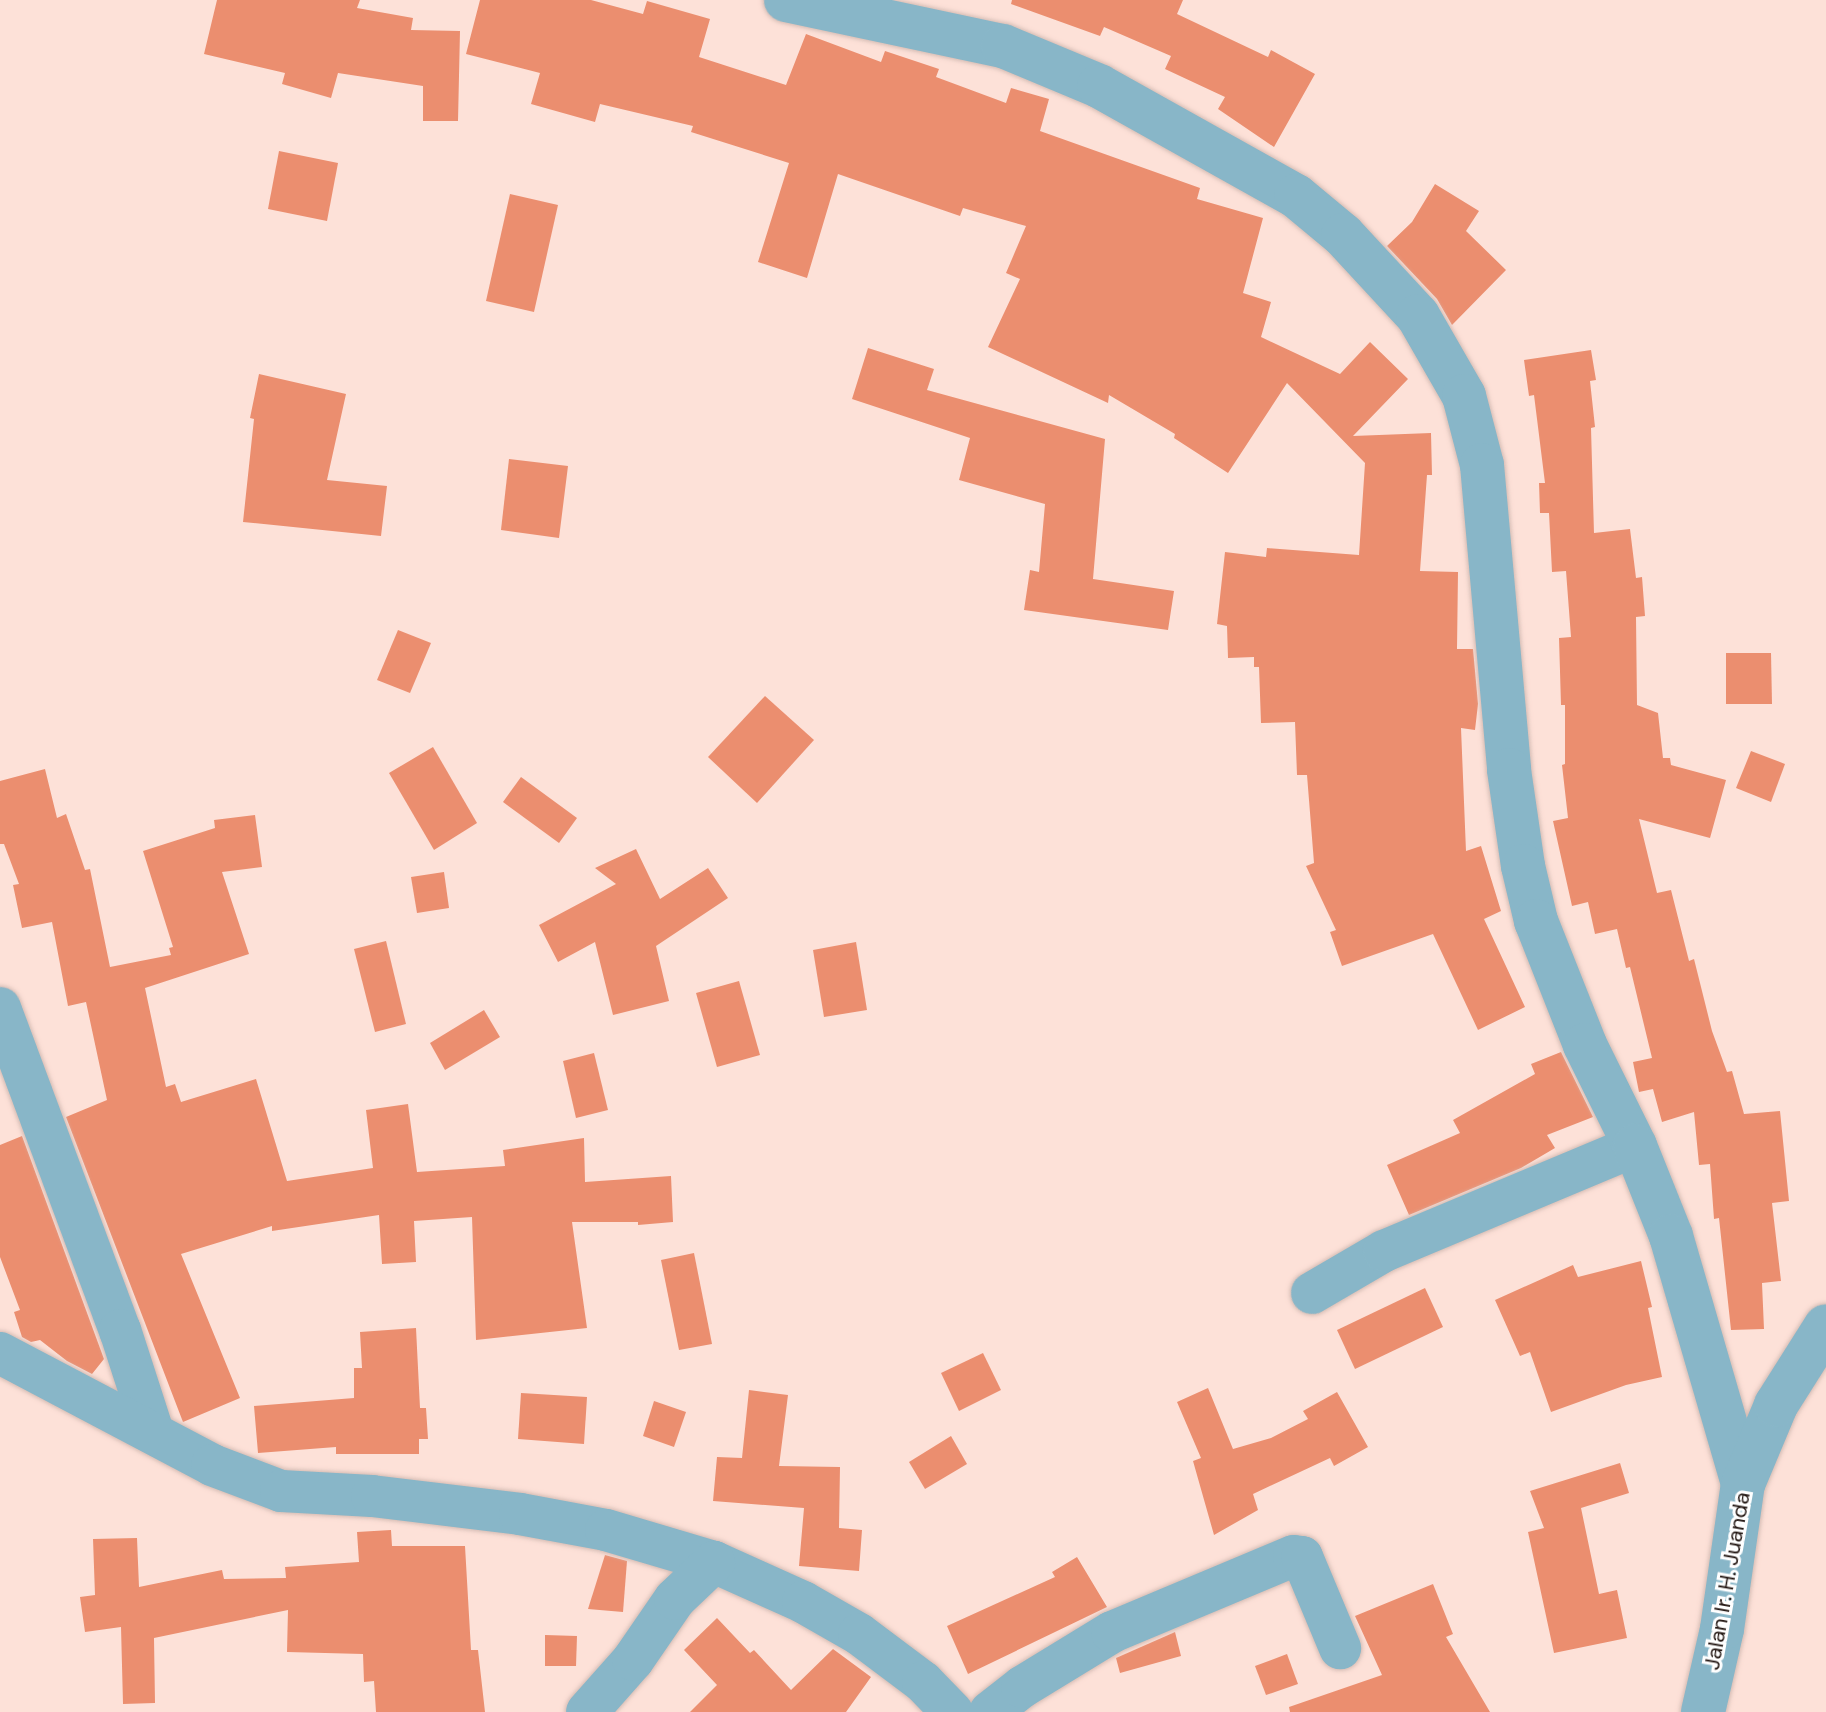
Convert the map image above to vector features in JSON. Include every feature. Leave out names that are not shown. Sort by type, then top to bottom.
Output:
[{"type":"street","points":[[786,0],[1003,46],[1099,86],[1296,196],[1343,235],[1418,316],[1464,396],[1482,465],[1509,770],[1523,866],[1536,921],[1585,1045],[1635,1146],[1671,1236],[1743,1484]]},
{"type":"street","points":[[0,1008],[120,1330],[153,1432]]},
{"type":"street","points":[[1312,1293],[1384,1251],[1635,1146]]},
{"type":"street","name":"Jalan Ir. H. Juanda","points":[[1703,1712],[1722,1629],[1743,1484],[1776,1405],[1826,1326]]},
{"type":"street","points":[[0,1353],[212,1465],[281,1491],[372,1496],[520,1514],[606,1530],[714,1562],[803,1602],[859,1634],[923,1682],[952,1712]]},
{"type":"street","points":[[990,1712],[1022,1687],[1112,1632],[1294,1556],[1302,1557],[1340,1648]]},
{"type":"street","points":[[587,1712],[633,1660],[675,1599],[714,1562]]},
{"type":"building","points":[[217,0],[360,0],[357,8],[413,18],[411,30],[460,31],[458,121],[423,121],[423,86],[338,73],[331,98],[282,84],[285,73],[204,54]]},
{"type":"building","points":[[480,0],[591,0],[643,14],[647,1],[710,19],[699,57],[786,85],[806,34],[881,62],[885,51],[939,69],[936,77],[1006,103],[1011,88],[1049,99],[1040,131],[1200,188],[1197,199],[1263,218],[1243,293],[1271,302],[1261,337],[1340,374],[1370,342],[1408,379],[1353,436],[1431,433],[1432,475],[1427,475],[1420,571],[1458,572],[1457,649],[1473,649],[1478,704],[1475,730],[1461,728],[1466,851],[1481,846],[1501,911],[1484,919],[1525,1007],[1478,1030],[1433,934],[1342,966],[1330,932],[1336,930],[1306,866],[1314,863],[1307,775],[1297,775],[1295,722],[1261,723],[1259,667],[1254,667],[1254,657],[1228,658],[1227,626],[1217,624],[1225,552],[1266,557],[1267,548],[1359,555],[1365,463],[1287,383],[1228,473],[1174,438],[1175,434],[1109,395],[1108,403],[988,347],[1020,279],[1006,273],[1026,226],[963,208],[960,216],[838,174],[807,278],[758,262],[789,163],[691,132],[693,126],[600,104],[595,122],[531,104],[540,73],[466,54]]},
{"type":"building","points":[[1012,0],[1183,0],[1177,14],[1268,57],[1271,50],[1315,74],[1274,147],[1218,109],[1225,97],[1165,69],[1171,56],[1104,27],[1100,36],[1011,4]]},
{"type":"building","points":[[279,151],[338,163],[327,221],[268,209]]},
{"type":"building","points":[[1435,184],[1479,211],[1466,231],[1506,270],[1452,325],[1437,299],[1387,246],[1412,222]]},
{"type":"building","points":[[510,194],[558,205],[534,312],[486,301]]},
{"type":"building","points":[[868,348],[934,369],[927,390],[1105,439],[1093,579],[1174,591],[1168,630],[1024,610],[1030,570],[1039,572],[1045,504],[959,480],[970,438],[852,399]]},
{"type":"building","points":[[1591,350],[1596,380],[1590,381],[1595,427],[1591,428],[1594,533],[1630,529],[1636,578],[1642,577],[1645,616],[1636,617],[1637,705],[1658,713],[1663,758],[1670,758],[1671,765],[1726,780],[1710,838],[1639,819],[1657,893],[1671,890],[1689,961],[1694,959],[1712,1031],[1727,1072],[1732,1071],[1744,1114],[1780,1111],[1789,1201],[1772,1203],[1781,1281],[1762,1283],[1764,1329],[1731,1330],[1719,1218],[1714,1219],[1710,1164],[1699,1165],[1694,1112],[1662,1122],[1653,1089],[1639,1092],[1633,1062],[1652,1058],[1630,967],[1626,968],[1617,929],[1595,934],[1588,902],[1572,906],[1553,821],[1568,818],[1562,765],[1565,764],[1565,705],[1561,705],[1559,638],[1571,637],[1566,571],[1552,572],[1549,513],[1540,513],[1539,483],[1545,483],[1534,395],[1529,396],[1524,360]]},
{"type":"building","points":[[259,374],[346,394],[327,480],[387,486],[381,536],[243,522],[254,419],[250,418]]},
{"type":"building","points":[[509,459],[568,466],[559,538],[501,530]]},
{"type":"building","points":[[398,630],[431,643],[410,693],[377,680]]},
{"type":"building","points":[[1726,653],[1771,653],[1772,704],[1726,704]]},
{"type":"building","points":[[765,696],[814,740],[757,803],[708,757]]},
{"type":"building","points":[[433,747],[477,823],[434,850],[389,773]]},
{"type":"building","points":[[1751,751],[1785,764],[1771,802],[1736,788]]},
{"type":"building","points":[[45,769],[57,818],[66,814],[85,870],[90,869],[110,967],[171,955],[169,948],[173,947],[143,851],[215,828],[214,820],[255,815],[262,867],[222,872],[249,954],[145,988],[166,1087],[175,1084],[181,1102],[256,1079],[287,1181],[373,1168],[366,1110],[408,1104],[417,1172],[505,1166],[503,1150],[584,1138],[585,1182],[671,1176],[673,1222],[638,1225],[638,1222],[572,1222],[587,1328],[476,1340],[472,1217],[414,1221],[416,1262],[382,1264],[379,1215],[272,1231],[272,1226],[181,1254],[240,1398],[183,1422],[66,1117],[107,1100],[86,1002],[68,1006],[52,922],[22,928],[13,885],[19,884],[4,844],[0,844],[0,781]]},
{"type":"building","points":[[521,777],[577,818],[559,843],[503,802]]},
{"type":"building","points":[[636,849],[660,899],[708,868],[728,898],[656,946],[669,1001],[613,1015],[595,942],[558,962],[539,925],[616,884],[595,868]]},
{"type":"building","points":[[444,872],[449,908],[417,913],[411,877]]},
{"type":"building","points":[[386,941],[406,1024],[375,1032],[354,949]]},
{"type":"building","points":[[856,942],[867,1010],[824,1017],[813,950]]},
{"type":"building","points":[[739,981],[760,1055],[717,1067],[696,993]]},
{"type":"building","points":[[484,1010],[500,1037],[445,1070],[430,1043]]},
{"type":"building","points":[[1561,1052],[1593,1117],[1547,1135],[1555,1148],[1521,1168],[1409,1215],[1387,1165],[1460,1133],[1453,1120],[1535,1074],[1531,1064]]},
{"type":"building","points":[[594,1053],[608,1110],[576,1118],[563,1061]]},
{"type":"building","points":[[22,1136],[104,1359],[92,1374],[67,1361],[40,1340],[31,1342],[22,1337],[14,1312],[20,1310],[0,1257],[0,1145]]},
{"type":"building","points":[[694,1253],[712,1344],[679,1350],[661,1260]]},
{"type":"building","points":[[1641,1261],[1652,1307],[1648,1308],[1662,1377],[1626,1385],[1551,1412],[1530,1352],[1520,1356],[1495,1300],[1573,1265],[1578,1277]]},
{"type":"building","points":[[1425,1288],[1443,1327],[1355,1369],[1337,1330]]},
{"type":"building","points":[[416,1328],[420,1408],[426,1408],[428,1439],[419,1439],[419,1454],[336,1454],[336,1447],[258,1453],[254,1406],[354,1398],[354,1368],[362,1368],[360,1332]]},
{"type":"building","points":[[983,1353],[1001,1390],[959,1411],[941,1373]]},
{"type":"building","points":[[1208,1388],[1233,1449],[1271,1438],[1308,1419],[1303,1411],[1337,1392],[1368,1447],[1334,1466],[1330,1458],[1253,1494],[1258,1510],[1214,1535],[1193,1461],[1201,1458],[1177,1402]]},
{"type":"building","points":[[749,1390],[788,1395],[779,1466],[840,1467],[839,1528],[862,1530],[859,1571],[799,1566],[804,1508],[713,1501],[717,1457],[742,1458]]},
{"type":"building","points":[[521,1393],[587,1397],[584,1444],[518,1439]]},
{"type":"building","points":[[654,1401],[686,1412],[674,1447],[643,1436]]},
{"type":"building","points":[[951,1436],[967,1464],[925,1489],[909,1462]]},
{"type":"building","points":[[1620,1463],[1629,1493],[1581,1508],[1599,1594],[1617,1590],[1627,1638],[1554,1653],[1528,1532],[1544,1528],[1530,1491]]},
{"type":"building","points":[[391,1530],[392,1546],[465,1546],[471,1650],[478,1650],[485,1712],[376,1712],[374,1681],[364,1682],[363,1654],[287,1652],[288,1610],[154,1638],[155,1703],[123,1704],[121,1627],[85,1632],[80,1597],[95,1595],[93,1539],[137,1538],[139,1587],[222,1570],[224,1579],[286,1578],[285,1567],[359,1562],[357,1532]]},
{"type":"building","points":[[605,1555],[627,1561],[623,1612],[588,1609]]},
{"type":"building","points":[[1077,1557],[1107,1607],[968,1674],[947,1626],[1055,1577],[1052,1572]]},
{"type":"building","points":[[1433,1584],[1453,1634],[1446,1637],[1490,1712],[1290,1712],[1289,1707],[1382,1675],[1355,1616]]},
{"type":"building","points":[[717,1618],[750,1653],[754,1650],[791,1690],[833,1649],[871,1677],[846,1712],[690,1712],[717,1685],[684,1650]]},
{"type":"building","points":[[1175,1632],[1181,1656],[1120,1673],[1116,1658]]},
{"type":"building","points":[[545,1635],[577,1636],[576,1666],[545,1666]]},
{"type":"building","points":[[1287,1654],[1298,1684],[1266,1695],[1255,1666]]}]
